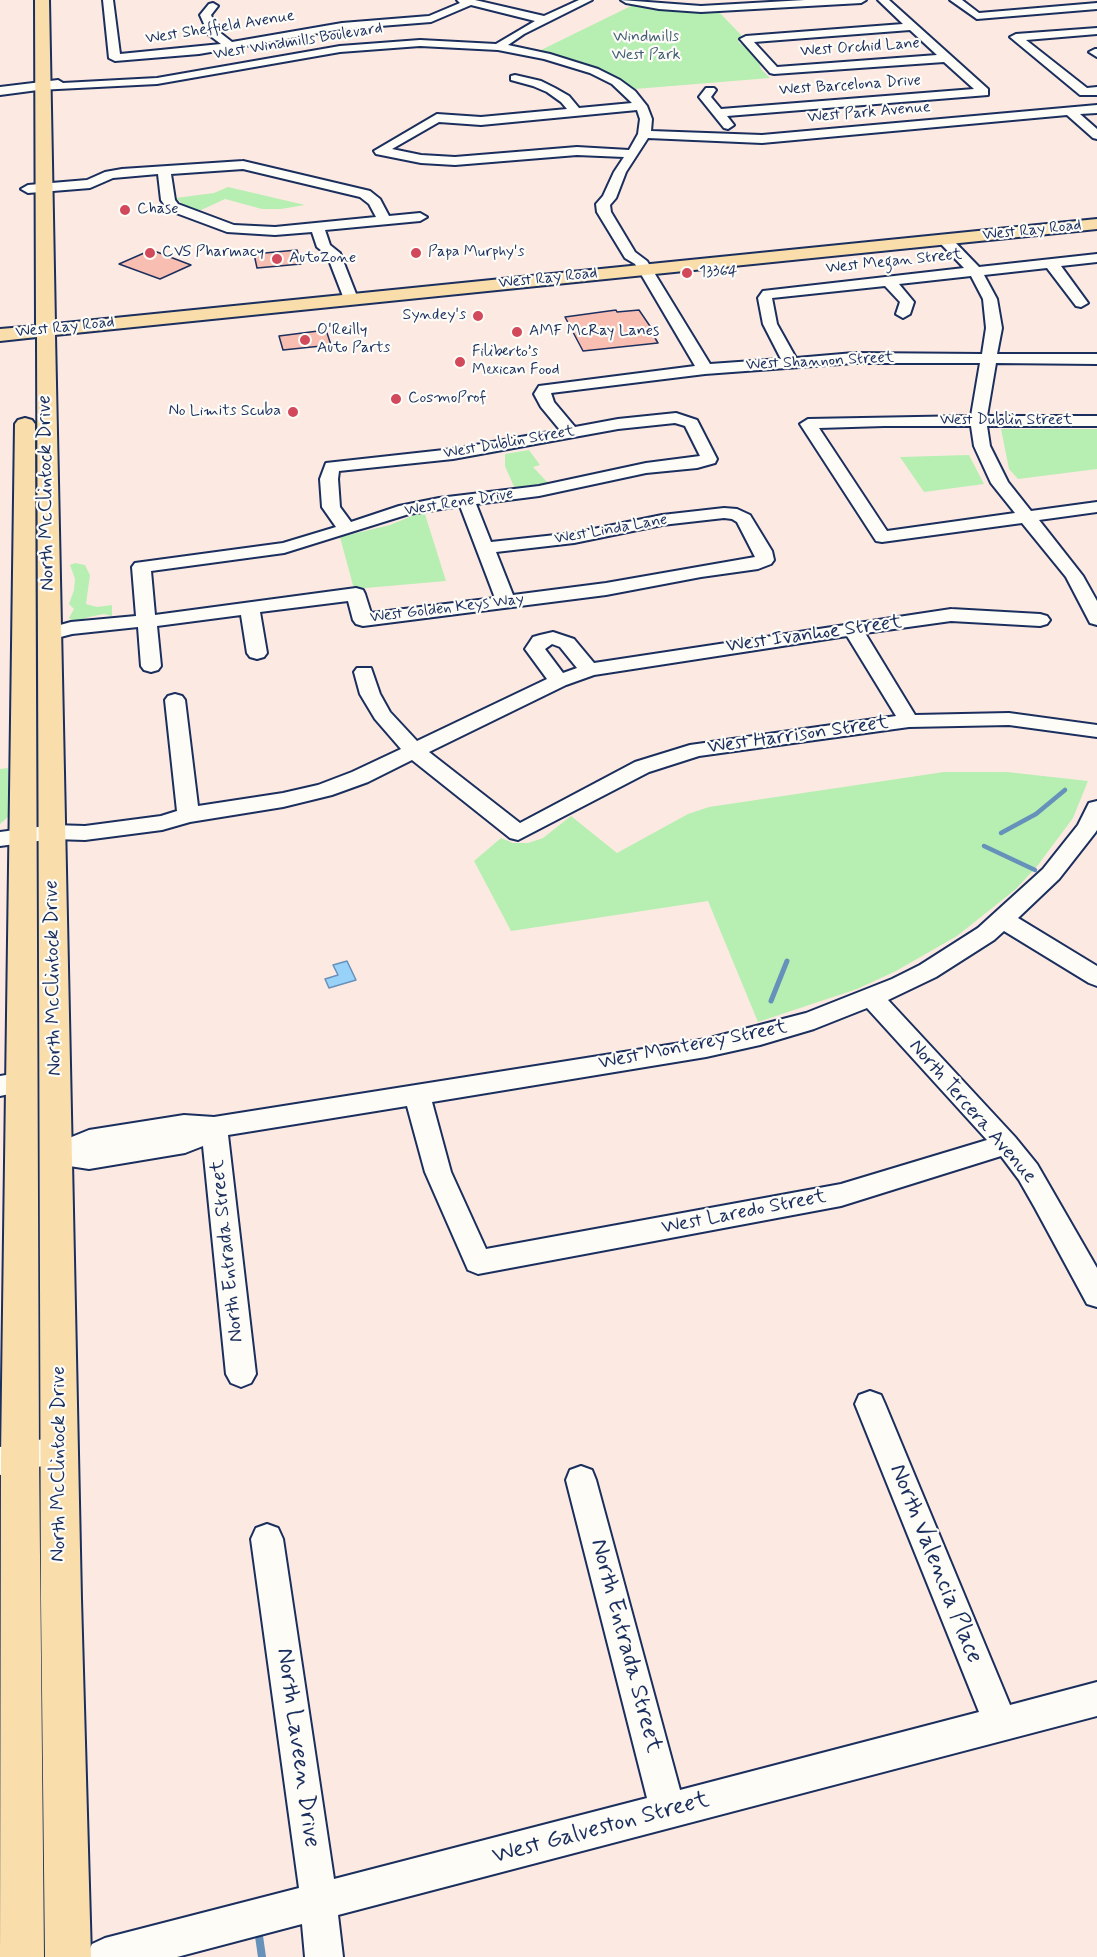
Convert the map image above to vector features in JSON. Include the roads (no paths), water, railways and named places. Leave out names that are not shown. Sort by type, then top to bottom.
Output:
[{"type":"main road","name":"North McClintock Drive","points":[[21,1957],[27,1456],[56,1154],[25,836],[53,634],[32,328],[33,92],[42,0]]},
{"type":"main road","name":"North McClintock Drive","points":[[28,69],[33,92]]},
{"type":"main road","name":"West Ray Road","points":[[0,335],[32,328],[643,265],[1097,215]]},
{"type":"main road","name":"West Ray Road","points":[[643,265],[945,240],[1097,224]]},
{"type":"main road","name":"West Ray Road","points":[[0,324],[32,328]]},
{"type":"main road","name":"North McClintock Drive","points":[[26,405],[25,836],[12,1084],[27,1456],[68,1957]]},
{"type":"street","name":"West Sheffield Avenue","points":[[108,0],[115,58],[152,56],[231,46],[342,26],[431,19],[466,1]]},
{"type":"street","points":[[498,47],[513,36],[587,0]]},
{"type":"street","points":[[626,0],[659,6],[701,9],[861,0]]},
{"type":"street","points":[[883,0],[948,58]]},
{"type":"street","points":[[955,0],[977,16],[1097,6]]},
{"type":"street","points":[[466,1],[545,20]]},
{"type":"street","points":[[213,6],[205,15],[213,33],[256,65]]},
{"type":"street","name":"West Orchid Lane","points":[[913,27],[746,39],[774,71],[948,58]]},
{"type":"street","points":[[1097,31],[1016,37],[1084,92],[1097,91]]},
{"type":"street","name":"West Windmills Boulevard","points":[[33,92],[146,82],[369,46],[433,43],[498,47],[560,60],[594,71],[625,89],[641,106]]},
{"type":"street","name":"West Barcelona Drive","points":[[718,113],[984,92],[948,58]]},
{"type":"street","points":[[515,78],[537,83],[551,90],[565,99],[576,112]]},
{"type":"street","points":[[710,90],[705,97],[738,140]]},
{"type":"street","points":[[0,91],[33,92]]},
{"type":"street","points":[[632,154],[577,151],[455,161],[421,159],[380,151],[437,118],[482,121],[641,106],[646,119],[644,134],[632,154],[620,172],[609,198],[603,204],[608,221],[630,255],[643,265],[705,369]]},
{"type":"street","name":"West Park Avenue","points":[[644,134],[738,140],[1097,109]]},
{"type":"street","points":[[1070,112],[1097,135]]},
{"type":"street","points":[[32,188],[95,182],[122,173],[230,165],[261,168],[365,194],[375,202],[385,221]]},
{"type":"street","points":[[164,170],[168,200],[173,207],[243,231],[267,232],[420,217]]},
{"type":"street","points":[[323,227],[324,247],[333,253],[349,295]]},
{"type":"street","points":[[945,240],[975,271],[990,299],[994,328],[978,420],[982,446],[1000,483],[1074,576],[1097,619]]},
{"type":"street","name":"West Megan Street","points":[[791,362],[770,324],[765,297],[768,294],[1097,258]]},
{"type":"street","points":[[1051,263],[1081,303]]},
{"type":"street","points":[[889,281],[907,302],[903,314]]},
{"type":"street","name":"West Shannon Street","points":[[571,433],[547,404],[542,394],[545,389],[705,369],[854,358],[1097,359]]},
{"type":"street","name":"West Dublin Street","points":[[347,529],[331,507],[329,479],[332,468],[453,454],[618,424],[676,418],[685,419],[691,423],[709,459]]},
{"type":"street","name":"West Dublin Street","points":[[1027,517],[882,537],[808,424],[978,420],[1097,421]]},
{"type":"street","name":"West Rene Drive","points":[[146,622],[141,567],[284,548],[405,510],[539,491],[646,468],[697,463],[709,459]]},
{"type":"street","points":[[466,500],[506,602]]},
{"type":"street","points":[[1027,517],[1097,507]]},
{"type":"street","name":"West Linda Lane","points":[[486,548],[574,538],[662,520],[724,513],[736,514],[744,519],[763,551],[765,560]]},
{"type":"street","name":"West Golden Keys Way","points":[[53,634],[72,636],[128,630],[146,622],[356,594],[363,620],[506,602],[752,565],[765,560]]},
{"type":"street","points":[[250,609],[257,653]]},
{"type":"street","name":"West Ivanhoe Street","points":[[25,836],[85,833],[162,824],[188,815],[283,800],[324,790],[360,777],[559,681],[589,670],[951,615],[1040,620]]},
{"type":"street","points":[[146,622],[151,666]]},
{"type":"street","points":[[853,630],[909,721]]},
{"type":"street","points":[[559,681],[535,649],[540,641],[553,638],[567,643],[589,670]]},
{"type":"street","points":[[364,672],[370,694],[382,715],[414,751]]},
{"type":"street","points":[[176,700],[188,815]]},
{"type":"street","name":"West Harrison Street","points":[[414,751],[518,833],[642,767],[697,750],[909,721],[1009,719],[1097,731]]},
{"type":"street","name":"West Monterey Street","points":[[56,1154],[89,1158],[185,1143],[214,1127],[706,1048],[786,1029],[872,998],[971,944],[1003,920],[1051,874],[1094,822]]},
{"type":"street","points":[[1003,920],[1097,976]]},
{"type":"street","name":"North Tercera Avenue","points":[[872,998],[1006,1144],[1046,1200],[1097,1295]]},
{"type":"street","name":"West Laredo Street","points":[[417,1095],[438,1172],[478,1262],[841,1195],[925,1171],[1006,1144]]},
{"type":"street","name":"North Entrada Street","points":[[214,1127],[241,1374]]},
{"type":"street","name":"North Valencia Place","points":[[870,1404],[1000,1724]]},
{"type":"street","name":"North Entrada Street","points":[[581,1480],[664,1796],[670,1810]]},
{"type":"street","name":"North Laveen Drive","points":[[267,1539],[324,1957]]},
{"type":"street","name":"West Galveston Street","points":[[105,1957],[1097,1699]]},
{"type":"water","points":[[347,961],[356,980],[329,988],[325,979],[338,975],[333,965]]},
{"type":"waterway","points":[[1001,833],[1036,814],[1065,790]]},
{"type":"waterway","points":[[984,846],[1035,870]]},
{"type":"waterway","points":[[771,1001],[787,961]]},
{"type":"waterway","points":[[258,1929],[262,1957]]},
{"type":"place","name":"Chase","points":[[125,210]]},
{"type":"place","name":"CVS Pharmacy","points":[[150,253]]},
{"type":"place","name":"Papa Murphy's","points":[[416,253]]},
{"type":"place","name":"AutoZone","points":[[277,259]]},
{"type":"place","name":"13364","points":[[687,273]]},
{"type":"place","name":"Syndey's","points":[[478,316]]},
{"type":"place","name":"AMF McRay Lanes","points":[[517,332]]},
{"type":"place","name":"O'Reilly Auto Parts","points":[[305,340]]},
{"type":"place","name":"Filiberto’s Mexican Food","points":[[460,362]]},
{"type":"place","name":"CosmoProf","points":[[396,399]]},
{"type":"place","name":"No Limits Scuba","points":[[293,412]]},
{"type":"park label","name":"Windmills West Park","points":[[646,47]]}]
